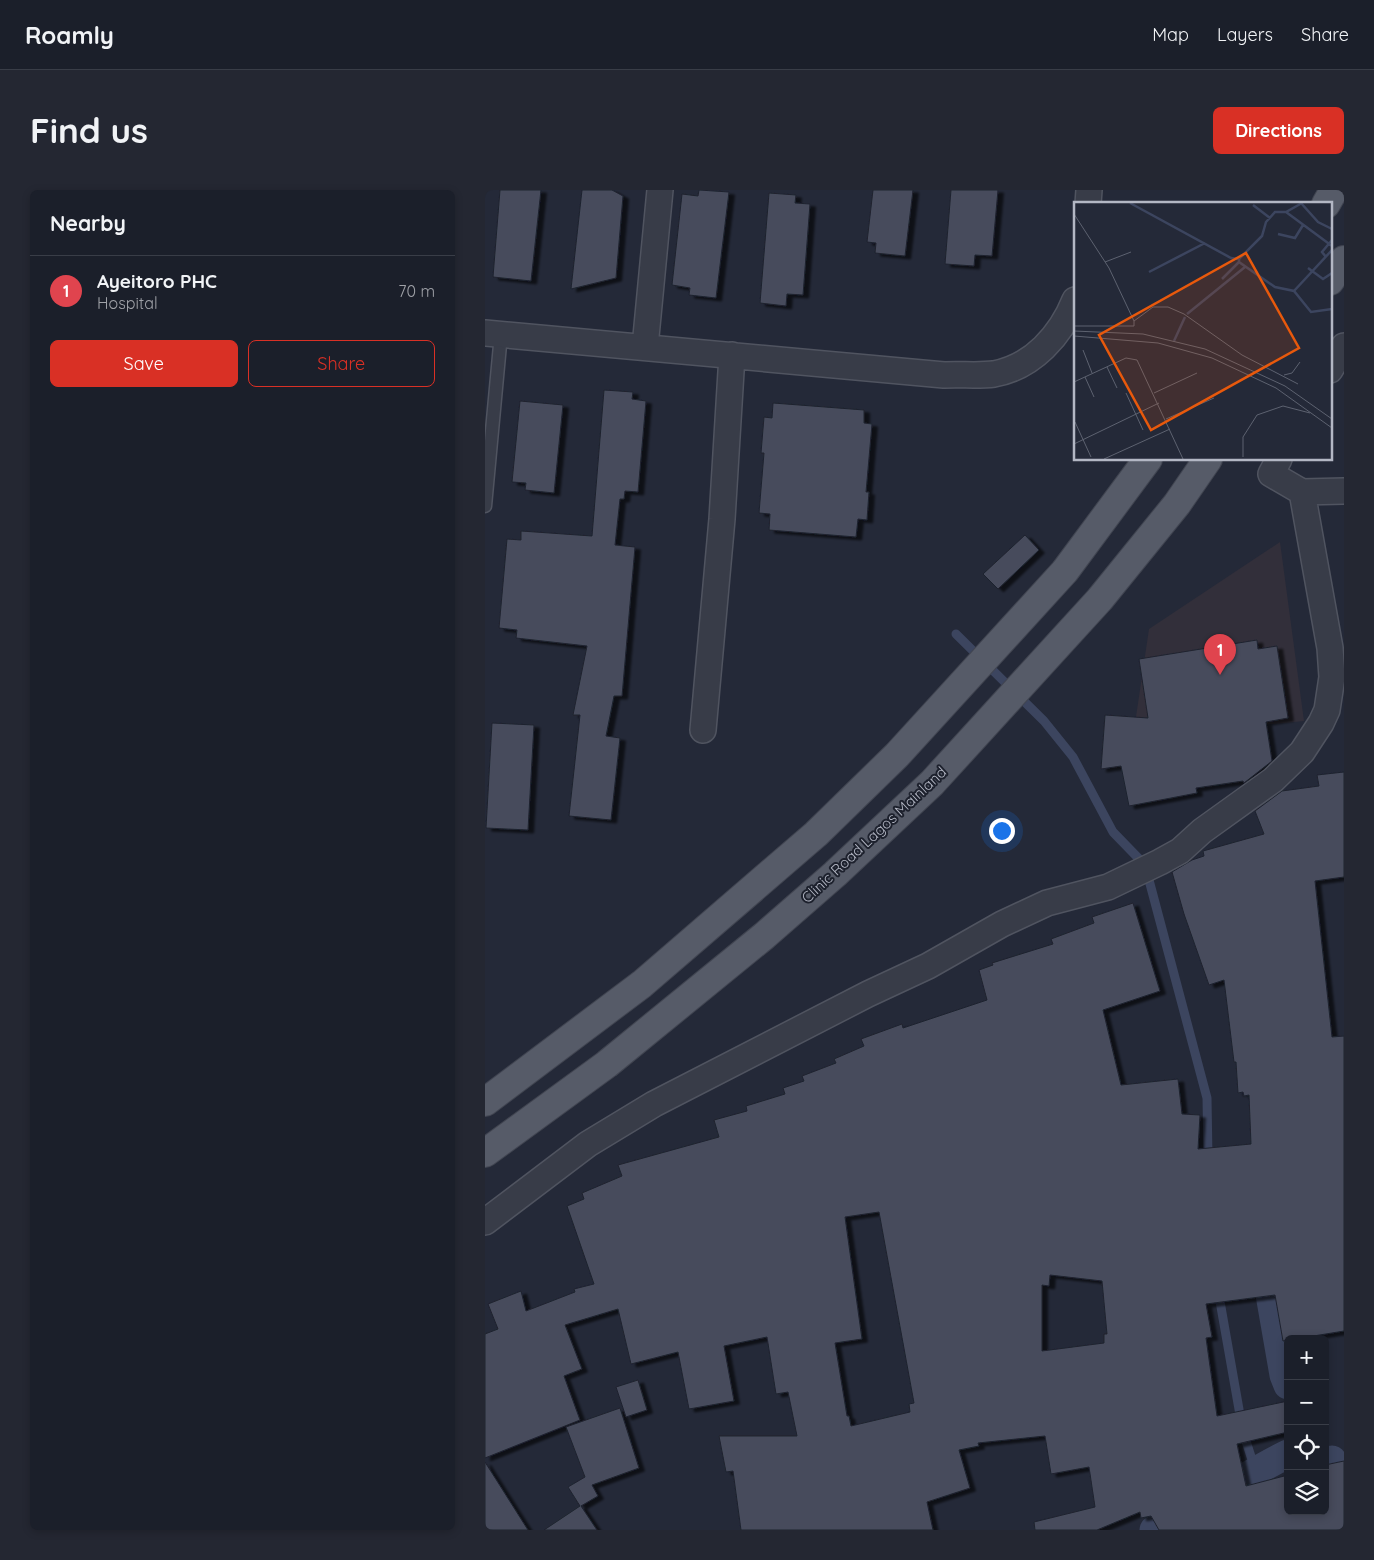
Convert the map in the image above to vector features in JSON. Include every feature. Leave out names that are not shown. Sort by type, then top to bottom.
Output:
[{"type":"main road","points":[[1327,202],[1334,190]]},
{"type":"main road","points":[[1331,280],[1344,260]]},
{"type":"main road","points":[[485,1102],[642,984],[816,834],[897,755],[1065,571],[1147,460]]},
{"type":"main road","name":"Clinic Road Lagos Mainland","points":[[485,1153],[607,1064],[756,942],[835,874],[932,783],[1100,599],[1177,504],[1207,460]]},
{"type":"street","points":[[645,347],[660,190]]},
{"type":"street","points":[[493,333],[943,375],[994,374],[1027,361],[1052,341],[1074,302]]},
{"type":"street","points":[[1331,368],[1344,346]]},
{"type":"street","points":[[703,730],[722,519],[732,355]]},
{"type":"street","points":[[1278,460],[1271,474],[1302,492],[1344,491]]},
{"type":"street","points":[[485,1222],[589,1144],[654,1104],[868,994],[929,966],[1001,924],[1047,902],[1108,887],[1160,862],[1180,851],[1202,831],[1273,780],[1302,752],[1327,710],[1332,677],[1330,648],[1302,492]]},
{"type":"lane","points":[[485,506],[493,333]]},
{"type":"shaded area","points":[[1280,542],[1304,721],[1133,737],[1149,629]]},
{"type":"building","points":[[500,190],[541,190],[531,281],[493,277]]},
{"type":"building","points":[[582,190],[612,190],[623,196],[616,278],[571,289]]},
{"type":"building","points":[[699,190],[729,192],[716,298],[689,295],[690,288],[672,285],[682,194],[698,196]]},
{"type":"building","points":[[873,190],[913,190],[905,256],[875,253],[876,243],[867,242]]},
{"type":"building","points":[[951,190],[998,190],[992,256],[975,255],[974,266],[945,264]]},
{"type":"building","points":[[769,193],[796,195],[795,203],[810,204],[803,295],[787,294],[786,306],[760,303]]},
{"type":"building","points":[[604,390],[633,392],[632,399],[646,401],[638,492],[625,491],[624,499],[620,499],[615,545],[635,547],[622,696],[614,696],[606,736],[620,738],[611,820],[569,816],[580,715],[573,715],[587,646],[516,638],[517,630],[499,628],[507,539],[521,540],[521,531],[592,536]]},
{"type":"building","points":[[520,401],[563,405],[554,493],[525,490],[526,483],[512,482]]},
{"type":"building","points":[[773,403],[864,410],[864,423],[872,424],[866,492],[869,492],[867,520],[858,519],[856,537],[769,530],[770,514],[759,513],[764,453],[761,453],[764,417],[772,418]]},
{"type":"building","points":[[1025,535],[1039,550],[998,589],[983,574]]},
{"type":"building","points":[[1257,640],[1258,649],[1277,646],[1288,718],[1266,722],[1272,761],[1244,783],[1243,781],[1196,788],[1197,793],[1129,806],[1121,766],[1101,769],[1105,715],[1148,718],[1139,659]]},
{"type":"building","points":[[492,723],[534,725],[528,830],[486,828]]},
{"type":"building","points":[[1344,772],[1344,877],[1315,881],[1332,1037],[1344,1036],[1344,1331],[1320,1335],[1284,1335],[1283,1341],[1275,1295],[1206,1304],[1212,1337],[1206,1338],[1217,1416],[1284,1402],[1284,1433],[1237,1444],[1246,1486],[1284,1476],[1284,1515],[1329,1515],[1329,1464],[1344,1461],[1344,1530],[1159,1530],[1151,1516],[1141,1518],[1140,1512],[1097,1530],[1035,1530],[1034,1522],[1095,1507],[1089,1467],[1051,1474],[1045,1436],[978,1443],[979,1446],[959,1450],[970,1488],[927,1502],[933,1530],[741,1530],[733,1471],[726,1472],[719,1436],[797,1436],[788,1392],[776,1394],[767,1337],[724,1346],[734,1401],[689,1409],[678,1352],[631,1364],[618,1309],[565,1325],[582,1369],[564,1376],[580,1420],[485,1458],[485,1334],[498,1329],[488,1304],[521,1291],[526,1311],[575,1292],[574,1289],[594,1284],[567,1206],[584,1199],[582,1193],[622,1176],[618,1165],[719,1137],[714,1120],[747,1111],[746,1106],[785,1094],[783,1088],[804,1081],[802,1076],[836,1063],[834,1059],[864,1046],[861,1039],[902,1024],[903,1028],[987,1000],[979,970],[993,965],[992,963],[1053,944],[1051,939],[1094,923],[1092,917],[1133,903],[1160,991],[1103,1010],[1121,1085],[1178,1079],[1182,1114],[1200,1115],[1198,1149],[1251,1144],[1249,1095],[1244,1096],[1243,1092],[1238,1093],[1236,1062],[1234,1062],[1224,980],[1209,985],[1184,914],[1172,872],[1192,860],[1204,856],[1203,851],[1264,834],[1255,811],[1282,791],[1319,786],[1317,775]],"holes":[[[879,1212],[914,1403],[909,1404],[910,1412],[851,1426],[849,1416],[847,1416],[835,1343],[862,1339],[845,1217]],[[1050,1275],[1102,1281],[1107,1334],[1104,1334],[1104,1343],[1042,1351],[1042,1285],[1049,1286]]]},
{"type":"building","points":[[638,1380],[647,1410],[626,1417],[616,1387]]},
{"type":"building","points":[[620,1408],[639,1468],[592,1485],[598,1496],[581,1506],[597,1530],[544,1530],[580,1506],[568,1487],[585,1477],[566,1427]]},
{"type":"building","points":[[485,1462],[528,1530],[485,1530]]},
{"type":"waterway","points":[[956,634],[1044,721],[1073,757],[1113,832],[1145,865],[1207,1098],[1208,1158]]},
{"type":"waterway","points":[[1264,1260],[1286,1380]]},
{"type":"waterway","points":[[1218,1290],[1243,1432],[1255,1469]]},
{"type":"waterway","points":[[1154,1530],[1284,1456]]},
{"type":"waterway","points":[[1332,1460],[1344,1501]]},
{"type":"place","name":"Ayeitoro PHC","points":[[1220,675]]}]
